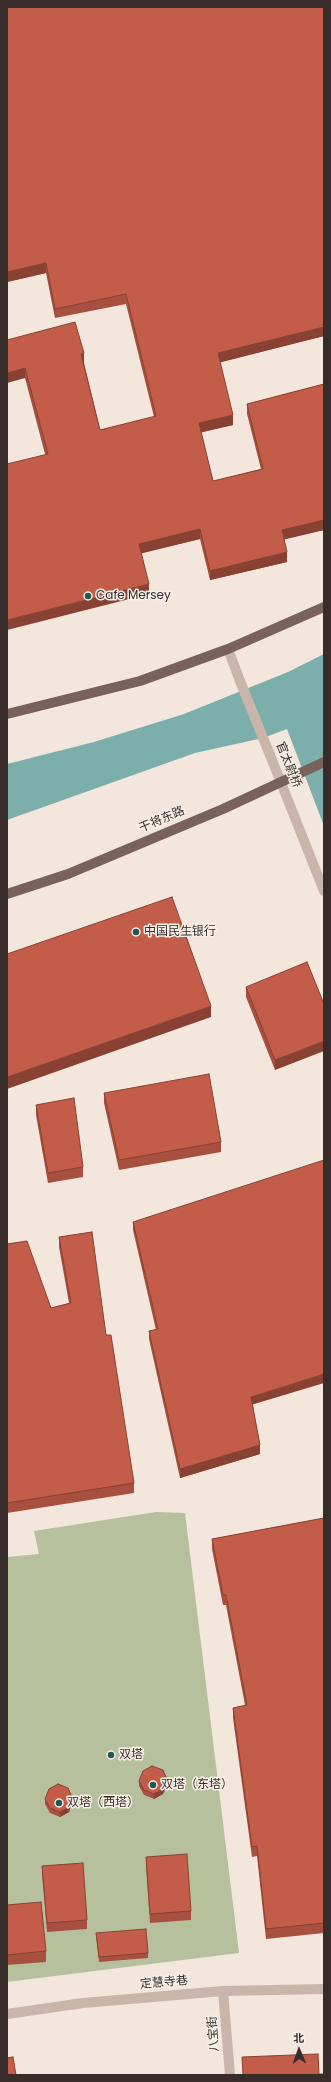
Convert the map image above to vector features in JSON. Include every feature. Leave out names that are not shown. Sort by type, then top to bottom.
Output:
[{"type":"main road","points":[[7,714],[140,680],[228,649],[324,607]]},
{"type":"main road","name":"干将东路","points":[[7,894],[68,874],[223,809],[324,762]]},
{"type":"street","name":"官太尉桥","points":[[228,649],[324,891]]},
{"type":"street","name":"定慧寺巷","points":[[7,2014],[83,2003],[223,1992],[324,1988]]},
{"type":"street","name":"八宝街","points":[[223,1992],[230,2075]]},
{"type":"green space","name":"双塔","points":[[156,1512],[185,1513],[239,1953],[7,1982],[7,1557],[39,1554],[34,1531]]},
{"type":"water","points":[[324,654],[324,826],[287,729],[263,738],[195,753],[7,820],[7,764],[94,742],[184,714],[288,672]]},
{"type":"building","points":[[7,7],[324,7],[324,327],[218,353],[233,415],[199,423],[213,481],[263,469],[247,404],[324,384],[324,520],[282,530],[287,552],[210,571],[200,529],[139,544],[149,584],[7,620],[7,464],[48,454],[25,368],[7,373],[7,340],[75,322],[84,353],[81,354],[100,430],[156,416],[126,294],[55,309],[46,263],[7,272]]},
{"type":"building","points":[[172,897],[211,1006],[7,1077],[7,954]]},
{"type":"building","points":[[307,962],[324,1004],[324,1041],[275,1060],[246,987]]},
{"type":"building","points":[[209,1074],[221,1142],[119,1160],[104,1093]]},
{"type":"building","points":[[74,1098],[83,1167],[48,1173],[36,1105]]},
{"type":"building","points":[[324,1160],[324,1374],[251,1397],[260,1445],[180,1469],[149,1331],[158,1329],[133,1222]]},
{"type":"building","points":[[92,1232],[106,1335],[111,1335],[134,1483],[7,1503],[7,1244],[27,1241],[51,1308],[71,1303],[59,1237]]},
{"type":"building","points":[[324,1518],[324,1923],[266,1929],[257,1846],[252,1847],[233,1708],[247,1705],[226,1595],[223,1595],[212,1539]]},
{"type":"building","name":"双塔（东塔）","points":[[152,1766],[163,1770],[167,1779],[163,1789],[154,1794],[144,1790],[139,1781],[143,1771]]},
{"type":"building","name":"双塔（西塔）","points":[[58,1784],[68,1788],[72,1797],[69,1807],[60,1812],[50,1808],[45,1799],[49,1789]]},
{"type":"building","points":[[187,1854],[191,1911],[150,1914],[146,1857]]},
{"type":"building","points":[[83,1863],[87,1920],[47,1923],[42,1866]]},
{"type":"building","points":[[41,1902],[46,1951],[7,1955],[7,1905]]},
{"type":"building","points":[[146,1929],[148,1953],[99,1957],[96,1933]]},
{"type":"building","points":[[318,2054],[319,2074],[324,2075],[243,2075],[242,2057]]},
{"type":"building","points":[[13,2057],[16,2075],[7,2075],[7,2058]]},
{"type":"place","name":"Cafe Mersey","points":[[88,596]]},
{"type":"place","name":"中国民生银行","points":[[136,932]]},
{"type":"place","name":"双塔","points":[[111,1755]]},
{"type":"place","name":"双塔（东塔）","points":[[153,1785]]},
{"type":"place","name":"双塔（西塔）","points":[[59,1803]]}]
